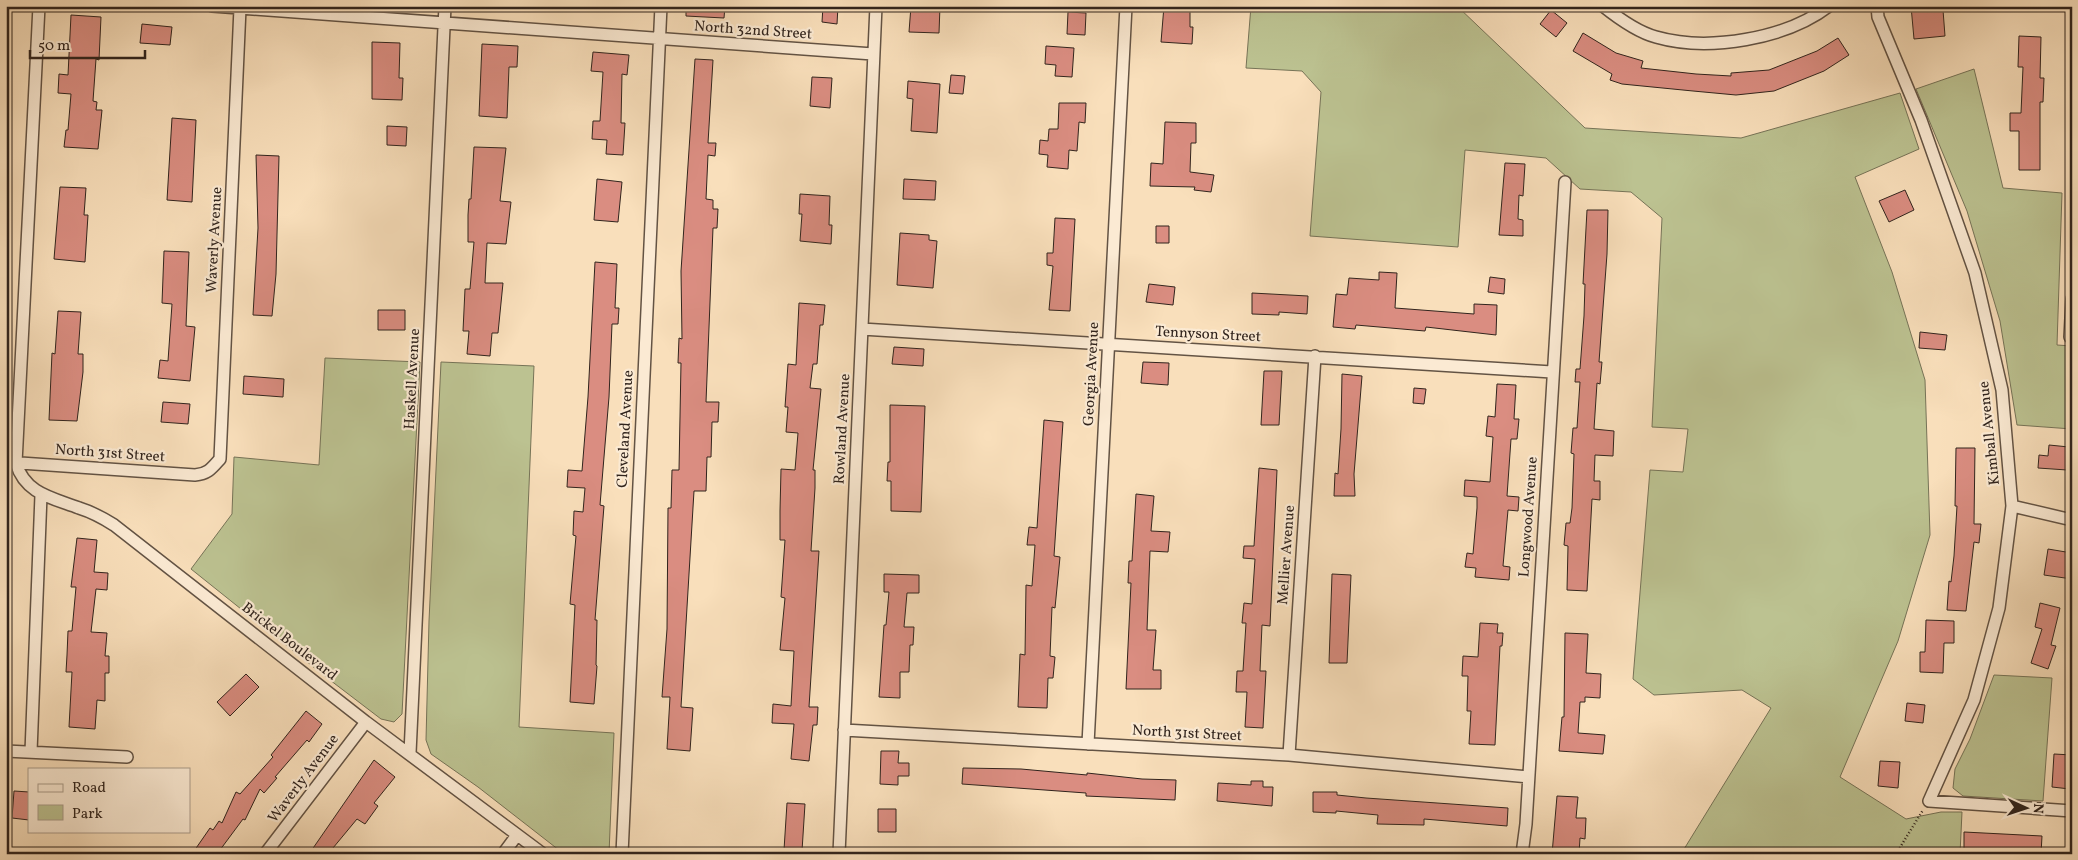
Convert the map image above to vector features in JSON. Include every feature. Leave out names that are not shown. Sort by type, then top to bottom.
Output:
[{"type":"street","points":[[11,463],[39,6]]},
{"type":"street","name":"North 32nd Street","points":[[212,6],[873,54]]},
{"type":"street","name":"Haskell Avenue","points":[[410,753],[444,6]]},
{"type":"street","name":"Cleveland Avenue","points":[[622,854],[661,6]]},
{"type":"street","name":"Rowland Avenue","points":[[839,854],[876,6]]},
{"type":"street","name":"Georgia Avenue","points":[[1088,744],[1126,6]]},
{"type":"street","points":[[1603,6],[1617,17],[1655,37],[1689,42],[1751,40],[1814,18],[1828,6]]},
{"type":"street","name":"Kimball Avenue","points":[[1877,6],[1878,17],[1921,120],[1975,273],[2002,390],[2012,506],[1999,608],[1974,700],[1929,801]]},
{"type":"street","name":"Waverly Avenue","points":[[211,470],[220,459],[240,8]]},
{"type":"street","name":"Longwood Avenue","points":[[1522,854],[1526,824],[1565,182]]},
{"type":"street","points":[[2070,337],[2072,299]]},
{"type":"street","name":"Tennyson Street","points":[[862,329],[1552,372]]},
{"type":"street","name":"Mellier Avenue","points":[[1289,755],[1316,356]]},
{"type":"street","name":"North 31st Street","points":[[11,463],[195,475],[204,474],[211,470]]},
{"type":"street","name":"Brickel Boulevard","points":[[11,463],[20,475],[41,495],[95,514],[114,525],[366,722],[543,854]]},
{"type":"street","points":[[31,752],[41,495]]},
{"type":"street","points":[[2012,506],[2072,520]]},
{"type":"street","name":"Waverly Avenue","points":[[265,854],[366,722]]},
{"type":"street","name":"North 31st Street","points":[[844,730],[1289,755],[1528,777]]},
{"type":"street","points":[[6,751],[127,757]]},
{"type":"street","points":[[1929,801],[2072,811]]},
{"type":"street","points":[[503,854],[517,834]]},
{"type":"path","points":[[1896,854],[1929,801]]},
{"type":"green space","points":[[1251,6],[1457,6],[1585,128],[1741,138],[1900,93],[1919,149],[1855,177],[1892,272],[1925,380],[1930,535],[1898,641],[1840,777],[1906,819],[1941,812],[1962,812],[1960,854],[1681,854],[1771,708],[1742,690],[1654,695],[1633,679],[1650,470],[1683,472],[1688,429],[1652,427],[1662,218],[1631,192],[1580,189],[1546,158],[1465,150],[1458,247],[1310,236],[1321,92],[1302,71],[1246,68]]},
{"type":"green space","points":[[1974,69],[2003,188],[2062,193],[2057,345],[2072,346],[2072,429],[2017,425],[2000,321],[1967,211],[1916,89]]},
{"type":"green space","points":[[325,358],[420,362],[402,714],[394,722],[381,719],[191,569],[232,514],[234,457],[319,465]]},
{"type":"green space","points":[[441,362],[534,366],[519,727],[614,733],[609,854],[564,854],[478,787],[431,754],[426,740],[429,621]]},
{"type":"green space","points":[[1994,675],[2052,678],[2043,801],[1963,796],[1953,788],[1955,769],[1970,739]]},
{"type":"building","points":[[686,6],[725,6],[724,18],[686,16]]},
{"type":"building","points":[[823,6],[838,6],[837,24],[822,22]]},
{"type":"building","points":[[911,6],[940,6],[939,33],[909,32]]},
{"type":"building","points":[[1164,6],[1190,6],[1190,27],[1193,27],[1192,44],[1161,42]]},
{"type":"building","points":[[1911,6],[1936,6],[1936,11],[1943,10],[1945,36],[1914,39]]},
{"type":"building","points":[[1551,10],[1567,23],[1556,37],[1540,24]]},
{"type":"building","points":[[1068,12],[1086,13],[1085,35],[1067,34]]},
{"type":"building","points":[[71,15],[101,17],[99,60],[96,59],[93,101],[97,102],[96,110],[102,110],[98,149],[64,147],[66,130],[68,130],[71,94],[58,93],[59,74],[68,75]]},
{"type":"building","points":[[142,24],[172,27],[170,45],[140,43]]},
{"type":"building","points":[[1583,33],[1616,53],[1643,61],[1641,68],[1696,74],[1731,76],[1731,73],[1769,70],[1817,51],[1838,38],[1849,55],[1824,71],[1774,91],[1736,95],[1622,84],[1610,80],[1612,74],[1573,51]]},
{"type":"building","points":[[2019,36],[2041,37],[2040,78],[2044,78],[2043,102],[2040,102],[2040,170],[2019,170],[2019,131],[2010,131],[2010,113],[2021,113],[2023,67],[2018,67]]},
{"type":"building","points":[[372,42],[400,43],[399,78],[403,78],[402,100],[372,99]]},
{"type":"building","points":[[482,44],[518,46],[517,67],[509,67],[507,118],[479,116]]},
{"type":"building","points":[[1046,46],[1074,48],[1072,77],[1055,76],[1056,65],[1045,64]]},
{"type":"building","points":[[593,52],[629,55],[627,75],[622,74],[621,123],[625,123],[623,155],[606,154],[607,140],[592,139],[593,121],[600,121],[603,72],[591,71]]},
{"type":"building","points":[[695,59],[713,60],[708,143],[716,143],[715,156],[708,155],[706,199],[713,200],[713,209],[718,209],[717,228],[713,228],[706,402],[719,402],[718,422],[712,422],[711,457],[707,457],[706,491],[694,491],[681,707],[693,708],[690,751],[667,749],[670,697],[662,697],[667,629],[668,508],[671,508],[672,470],[679,470],[681,363],[678,363],[679,338],[682,339],[681,271]]},
{"type":"building","points":[[951,75],[965,76],[963,94],[949,93]]},
{"type":"building","points":[[812,77],[832,78],[830,108],[810,106]]},
{"type":"building","points":[[908,81],[940,84],[937,133],[911,131],[913,99],[907,98]]},
{"type":"building","points":[[1059,103],[1086,103],[1085,123],[1079,122],[1077,151],[1069,150],[1068,169],[1047,167],[1048,155],[1039,154],[1040,140],[1048,141],[1049,129],[1058,129]]},
{"type":"building","points":[[172,118],[196,120],[192,202],[167,200]]},
{"type":"building","points":[[1165,122],[1196,123],[1196,143],[1191,143],[1190,172],[1214,175],[1211,192],[1194,190],[1195,187],[1150,186],[1151,163],[1163,164]]},
{"type":"building","points":[[387,126],[407,127],[406,146],[387,145]]},
{"type":"building","points":[[474,147],[506,148],[500,201],[511,202],[506,244],[487,243],[485,283],[503,283],[498,333],[492,333],[490,356],[467,354],[469,331],[463,331],[465,289],[470,289],[474,242],[468,242],[468,215],[469,199],[471,199]]},
{"type":"building","points":[[256,155],[279,156],[276,274],[272,316],[253,315],[258,228]]},
{"type":"building","points":[[1505,163],[1525,164],[1523,196],[1519,195],[1518,219],[1523,220],[1523,236],[1499,235]]},
{"type":"building","points":[[597,179],[622,182],[618,222],[594,220]]},
{"type":"building","points":[[904,179],[936,181],[935,200],[903,199]]},
{"type":"building","points":[[60,187],[86,188],[84,215],[88,215],[85,262],[54,259]]},
{"type":"building","points":[[1905,190],[1914,210],[1889,222],[1879,201]]},
{"type":"building","points":[[800,194],[830,196],[829,225],[832,225],[831,244],[800,241],[802,214],[799,214]]},
{"type":"building","points":[[1587,210],[1608,210],[1607,254],[1599,362],[1602,362],[1600,384],[1597,383],[1594,429],[1614,431],[1613,456],[1595,455],[1594,481],[1600,481],[1600,500],[1592,499],[1587,591],[1567,590],[1568,546],[1564,545],[1566,523],[1570,523],[1572,508],[1574,454],[1571,453],[1573,428],[1577,428],[1580,382],[1575,382],[1576,369],[1580,369],[1584,316],[1585,284],[1583,284]]},
{"type":"building","points":[[1055,218],[1075,219],[1070,311],[1049,310],[1053,266],[1047,265],[1047,253],[1053,253]]},
{"type":"building","points":[[1156,226],[1169,226],[1169,243],[1156,243]]},
{"type":"building","points":[[900,233],[929,235],[929,240],[937,241],[933,288],[897,285]]},
{"type":"building","points":[[164,251],[189,252],[186,326],[195,327],[190,381],[158,378],[160,360],[168,361],[172,304],[162,303]]},
{"type":"building","points":[[595,262],[617,264],[615,308],[619,308],[618,324],[612,324],[609,397],[600,505],[604,506],[595,620],[597,620],[597,666],[594,704],[570,702],[575,605],[570,604],[576,536],[573,535],[574,511],[583,512],[585,488],[567,487],[568,470],[582,471]]},
{"type":"building","points":[[1379,272],[1397,273],[1395,308],[1474,314],[1474,304],[1497,305],[1496,335],[1426,327],[1425,331],[1356,325],[1355,329],[1333,327],[1336,294],[1347,295],[1349,278],[1379,280]]},
{"type":"building","points":[[1490,277],[1505,279],[1504,294],[1488,292]]},
{"type":"building","points":[[1149,284],[1175,287],[1173,305],[1146,302]]},
{"type":"building","points":[[1252,293],[1308,296],[1307,314],[1279,312],[1279,315],[1252,314]]},
{"type":"building","points":[[799,303],[825,305],[823,325],[820,325],[817,364],[813,364],[810,388],[821,389],[813,470],[815,470],[815,488],[811,551],[819,551],[809,707],[818,707],[817,725],[813,725],[809,761],[791,759],[794,724],[772,723],[773,704],[791,706],[794,651],[780,650],[785,598],[781,597],[785,540],[780,540],[780,511],[781,469],[795,470],[798,433],[786,432],[788,407],[785,407],[788,364],[796,365]]},
{"type":"building","points":[[378,310],[405,310],[405,330],[378,330]]},
{"type":"building","points":[[58,311],[81,312],[78,354],[83,354],[83,372],[77,421],[49,420],[52,353],[55,354]]},
{"type":"building","points":[[1920,332],[1947,335],[1945,350],[1919,348]]},
{"type":"building","points":[[894,347],[924,349],[923,366],[892,364]]},
{"type":"building","points":[[1143,362],[1169,363],[1168,385],[1141,383]]},
{"type":"building","points":[[1264,371],[1282,371],[1279,425],[1261,425]]},
{"type":"building","points":[[1342,374],[1362,376],[1354,474],[1355,496],[1334,496],[1335,473],[1338,474],[1341,429]]},
{"type":"building","points":[[244,376],[284,379],[283,397],[243,394]]},
{"type":"building","points":[[1497,384],[1516,385],[1514,419],[1519,419],[1517,439],[1511,439],[1507,496],[1519,497],[1518,511],[1508,510],[1503,566],[1510,567],[1509,580],[1475,577],[1476,568],[1465,567],[1467,553],[1473,554],[1477,497],[1464,496],[1465,480],[1490,482],[1493,437],[1486,436],[1488,416],[1495,417]]},
{"type":"building","points":[[1414,388],[1426,389],[1424,404],[1413,403]]},
{"type":"building","points":[[163,402],[190,404],[188,424],[161,422]]},
{"type":"building","points":[[890,405],[925,406],[921,512],[891,511],[891,481],[887,481],[888,462],[890,462]]},
{"type":"building","points":[[1044,420],[1063,422],[1054,556],[1060,557],[1055,608],[1052,607],[1050,656],[1055,657],[1053,678],[1048,678],[1047,708],[1018,707],[1020,654],[1025,655],[1026,585],[1032,586],[1035,545],[1027,545],[1029,527],[1037,528]]},
{"type":"building","points":[[2049,445],[2069,447],[2067,470],[2038,468],[2039,455],[2048,456]]},
{"type":"building","points":[[1956,448],[1975,448],[1974,524],[1981,524],[1979,543],[1974,542],[1966,611],[1947,610],[1949,581],[1951,582],[1954,556],[1957,506],[1955,506]]},
{"type":"building","points":[[1259,468],[1277,470],[1270,626],[1262,625],[1260,671],[1266,671],[1263,728],[1245,727],[1247,692],[1236,692],[1237,671],[1243,671],[1246,623],[1242,623],[1244,603],[1252,604],[1255,559],[1243,558],[1244,546],[1254,546]]},
{"type":"building","points":[[1136,494],[1154,496],[1151,531],[1170,532],[1168,552],[1150,551],[1147,630],[1156,630],[1153,670],[1161,670],[1161,689],[1126,689],[1131,583],[1128,583],[1129,561],[1132,561]]},
{"type":"building","points":[[77,538],[97,540],[94,572],[108,573],[107,590],[96,589],[91,632],[107,633],[105,656],[109,656],[109,673],[105,673],[105,701],[97,700],[95,729],[69,727],[72,672],[66,672],[68,631],[72,631],[76,587],[71,587]]},
{"type":"building","points":[[2048,549],[2072,553],[2072,579],[2044,575]]},
{"type":"building","points":[[884,574],[919,575],[919,593],[907,593],[904,627],[914,627],[913,645],[910,645],[909,672],[900,672],[900,698],[879,697],[884,625],[886,625],[889,592],[884,592]]},
{"type":"building","points":[[1332,574],[1351,575],[1347,663],[1329,663]]},
{"type":"building","points":[[2040,603],[2060,608],[2051,645],[2056,646],[2048,669],[2031,663],[2042,629],[2035,627]]},
{"type":"building","points":[[1926,620],[1954,621],[1954,643],[1944,643],[1943,673],[1920,672],[1920,652],[1925,652]]},
{"type":"building","points":[[1480,623],[1498,624],[1497,633],[1503,633],[1502,646],[1500,646],[1495,745],[1469,744],[1471,711],[1467,711],[1468,676],[1462,676],[1463,656],[1478,657]]},
{"type":"building","points":[[1565,633],[1588,634],[1586,673],[1601,674],[1600,698],[1585,697],[1585,702],[1580,702],[1578,733],[1605,735],[1603,754],[1559,751],[1562,717],[1564,717]]},
{"type":"building","points":[[246,674],[259,687],[230,716],[217,702]]},
{"type":"building","points":[[1907,703],[1925,705],[1923,723],[1905,721]]},
{"type":"building","points":[[306,711],[322,724],[309,742],[307,740],[275,777],[277,778],[264,793],[260,789],[245,820],[243,819],[217,854],[192,854],[210,828],[213,830],[219,821],[222,823],[236,792],[240,794],[273,757],[271,755]]},
{"type":"building","points":[[881,751],[899,751],[898,763],[909,763],[909,776],[898,776],[898,785],[880,784]]},
{"type":"building","points":[[2054,754],[2072,755],[2070,789],[2052,787]]},
{"type":"building","points":[[374,760],[395,777],[374,803],[378,806],[365,824],[357,819],[328,854],[309,854]]},
{"type":"building","points":[[1880,761],[1900,762],[1898,788],[1878,786]]},
{"type":"building","points":[[963,768],[1021,769],[1176,780],[1175,800],[1086,796],[1086,793],[962,784]]},
{"type":"building","points":[[1251,781],[1263,781],[1263,787],[1273,787],[1272,806],[1217,801],[1218,783],[1251,785]]},
{"type":"building","points":[[14,791],[28,792],[28,820],[12,818]]},
{"type":"building","points":[[1313,792],[1337,792],[1337,795],[1366,798],[1508,808],[1507,826],[1424,819],[1424,825],[1377,824],[1378,815],[1336,811],[1336,813],[1313,812]]},
{"type":"building","points":[[1557,796],[1578,797],[1576,818],[1586,818],[1585,839],[1580,838],[1579,854],[1552,854]]},
{"type":"building","points":[[787,803],[805,804],[802,851],[784,850]]},
{"type":"building","points":[[878,809],[896,809],[896,832],[878,832]]},
{"type":"building","points":[[1964,832],[2042,836],[2041,854],[1964,854]]}]
